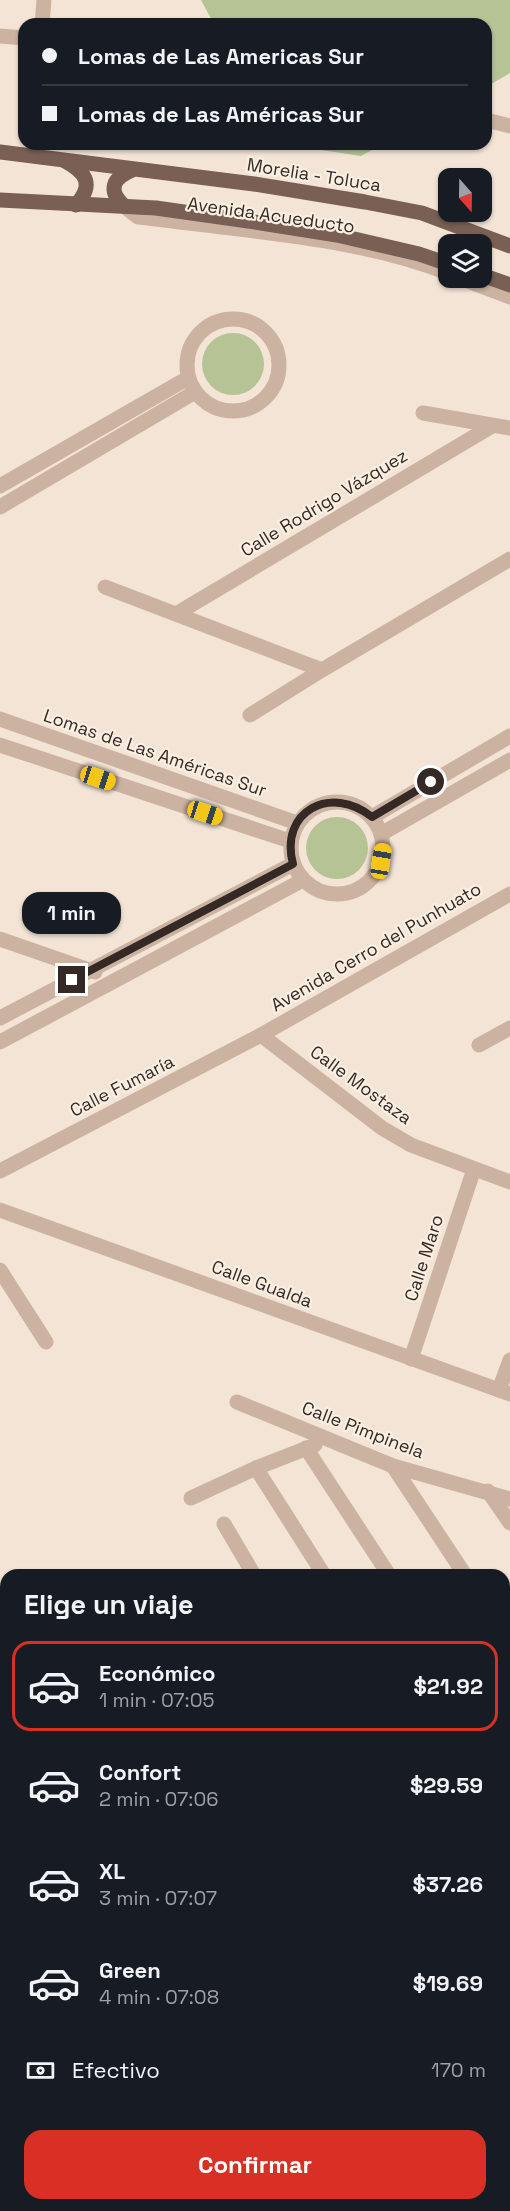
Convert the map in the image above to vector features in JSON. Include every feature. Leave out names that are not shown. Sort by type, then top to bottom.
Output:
[{"type":"main road","name":"Morelia - Toluca","points":[[0,152],[254,184],[422,213],[510,246]]},
{"type":"main road","points":[[62,159],[85,176],[86,189],[83,197],[75,205]]},
{"type":"main road","points":[[124,207],[114,193],[115,183],[120,175],[132,170]]},
{"type":"main road","points":[[0,200],[156,208],[336,235],[438,261]]},
{"type":"main road","points":[[492,279],[510,285]]},
{"type":"street","points":[[42,18],[44,0]]},
{"type":"street","points":[[0,36],[18,38]]},
{"type":"street","points":[[492,122],[510,126]]},
{"type":"street","name":"Avenida Acueducto","points":[[124,207],[138,217],[294,236],[375,252],[423,263],[438,269]]},
{"type":"street","points":[[486,288],[510,297]]},
{"type":"street","points":[[228,318],[244,320],[260,326],[271,338],[278,352],[280,368],[276,384],[267,397],[253,407],[238,411],[221,410],[207,404],[195,392],[188,378],[186,362],[190,346],[199,333],[213,323],[228,318]]},
{"type":"street","points":[[0,486],[188,378]]},
{"type":"street","points":[[0,507],[195,392]]},
{"type":"street","points":[[423,413],[510,428]]},
{"type":"street","name":"Calle Rodrigo Vázquez","points":[[176,614],[492,426]]},
{"type":"street","points":[[250,715],[322,669],[510,559]]},
{"type":"street","points":[[105,587],[322,669]]},
{"type":"street","name":"Lomas de Las Américas Sur","points":[[0,719],[297,823]]},
{"type":"street","points":[[33,757],[42,734]]},
{"type":"street","points":[[372,817],[510,736]]},
{"type":"street","points":[[0,745],[290,841]]},
{"type":"street","points":[[381,834],[510,760]]},
{"type":"street","points":[[333,801],[347,802],[372,817],[381,834],[383,848],[381,861],[375,873],[366,883],[354,891],[341,894],[327,893],[303,880],[293,864],[290,841],[297,823],[307,812],[333,801]]},
{"type":"street","points":[[0,1018],[293,864]]},
{"type":"street","points":[[0,1042],[303,880]]},
{"type":"street","name":"Avenida Cerro del Punhuato","points":[[261,1035],[510,894]]},
{"type":"street","points":[[0,939],[90,970],[114,981]]},
{"type":"street","points":[[479,1045],[510,1028]]},
{"type":"street","name":"Calle Mostaza","points":[[261,1035],[382,1128],[411,1145],[510,1182]]},
{"type":"street","name":"Calle Fumaría","points":[[0,1171],[261,1035]]},
{"type":"street","name":"Calle Maro","points":[[411,1359],[474,1169]]},
{"type":"street","name":"Calle Gualda","points":[[0,1209],[504,1392]]},
{"type":"street","points":[[0,1270],[46,1342]]},
{"type":"street","points":[[504,1392],[510,1360]]},
{"type":"street","name":"Calle Pimpinela","points":[[237,1402],[393,1466],[510,1499]]},
{"type":"street","points":[[191,1498],[256,1468],[331,1439]]},
{"type":"street","points":[[306,1448],[385,1569]]},
{"type":"street","points":[[393,1466],[461,1569]]},
{"type":"street","points":[[256,1468],[320,1569]]},
{"type":"street","points":[[488,1491],[510,1522]]},
{"type":"street","points":[[224,1524],[250,1569]]},
{"type":"green space","points":[[201,0],[510,0],[510,73],[492,84],[492,18],[211,18]]},
{"type":"green space","points":[[321,150],[372,150],[361,156]]},
{"type":"green space","points":[[227,333],[239,333],[255,342],[262,352],[264,364],[262,376],[255,386],[239,395],[227,395],[216,390],[207,381],[202,370],[202,358],[207,347],[216,338]]},
{"type":"green space","points":[[331,817],[343,817],[359,826],[366,836],[368,848],[366,860],[359,870],[343,879],[331,879],[320,874],[311,865],[306,854],[306,842],[311,831],[320,822]]},
{"type":"route","points":[[72,980],[293,864],[290,841],[293,832],[297,823],[307,812],[319,805],[333,801],[347,802],[372,817],[431,782]]}]
